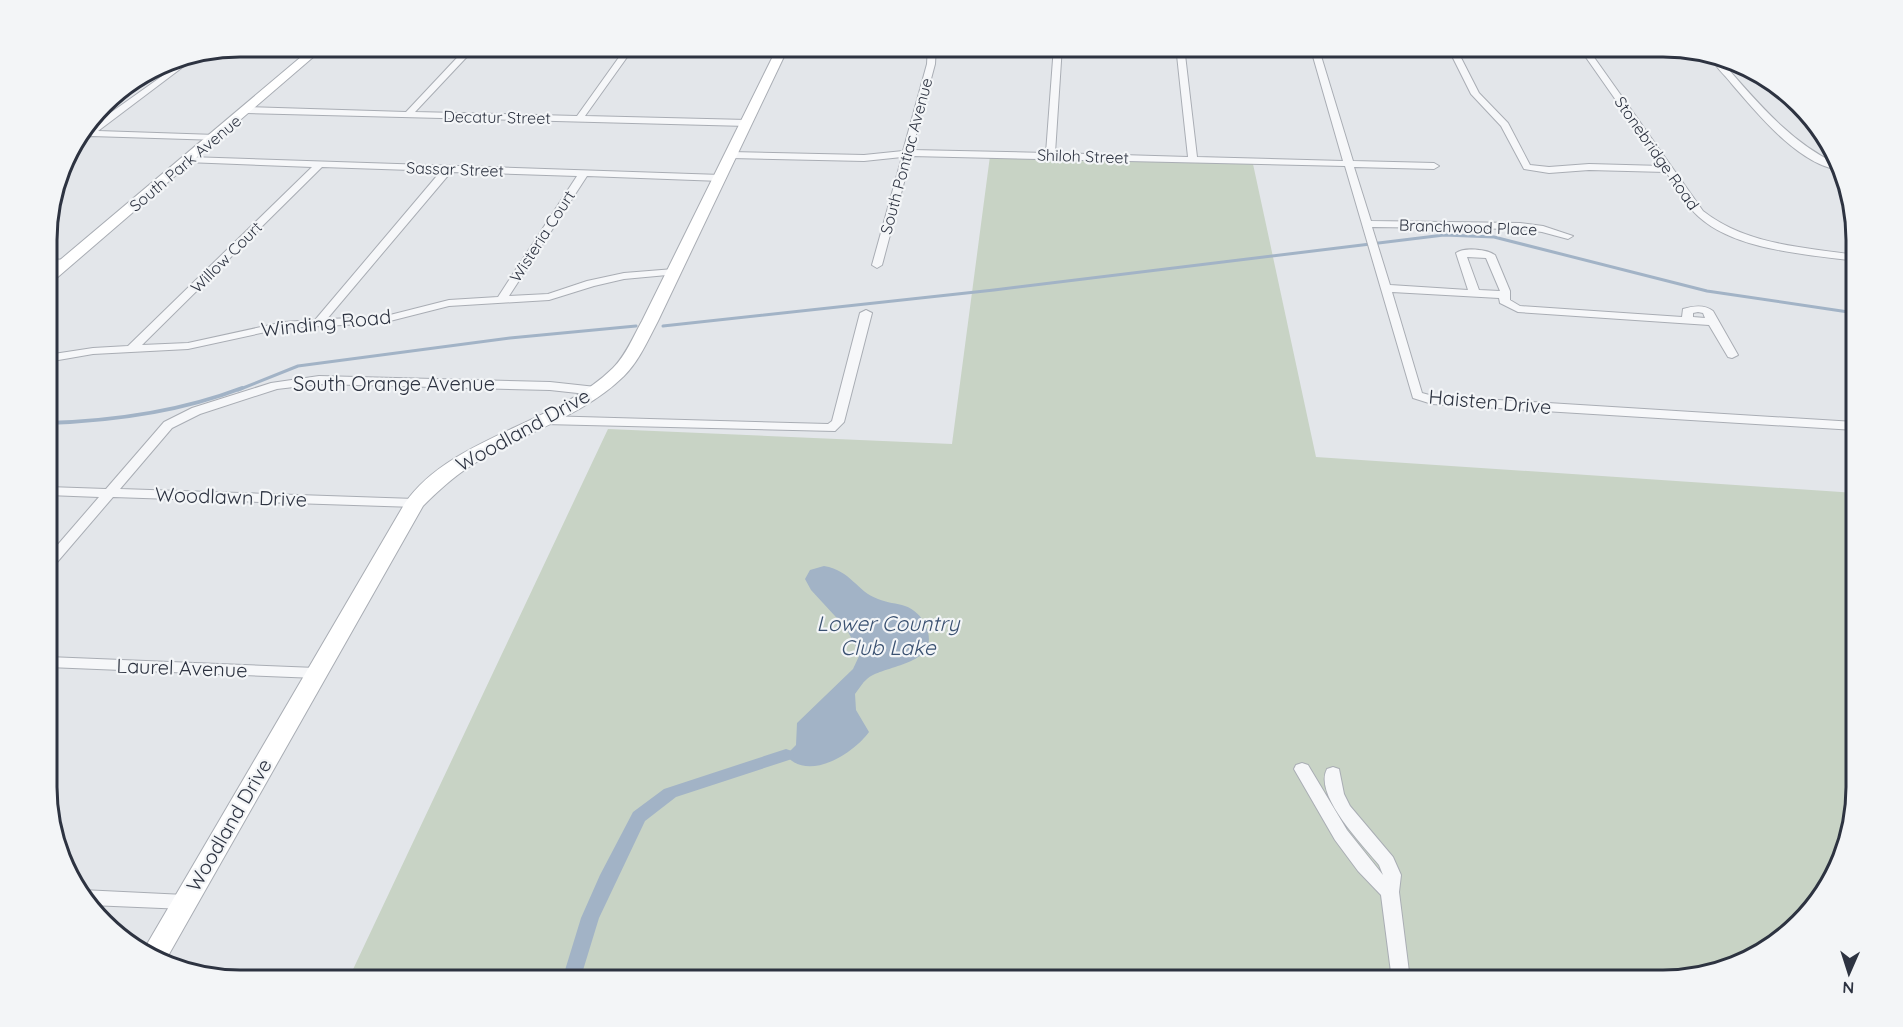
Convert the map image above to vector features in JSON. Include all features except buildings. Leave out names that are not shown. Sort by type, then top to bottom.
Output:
[{"type":"main road","name":"South Park Avenue","points":[[57,271],[216,138],[308,57]]},
{"type":"main road","name":"Woodland Drive","points":[[157,950],[415,503],[428,488],[454,466],[596,391],[619,371],[631,355],[721,178],[779,57]]},
{"type":"street","points":[[407,115],[462,57]]},
{"type":"street","points":[[579,119],[623,57]]},
{"type":"street","name":"South Pontiac Avenue","points":[[877,265],[931,57]]},
{"type":"street","points":[[1050,155],[1057,57]]},
{"type":"street","points":[[1181,57],[1193,159]]},
{"type":"street","name":"Haisten Drive","points":[[1317,57],[1414,391],[1423,399],[1846,425]]},
{"type":"street","points":[[1456,57],[1475,94],[1505,125],[1527,167],[1549,170],[1589,167],[1669,169]]},
{"type":"street","name":"Stonebridge Road","points":[[1590,57],[1700,213],[1717,228],[1759,241],[1846,256]]},
{"type":"street","points":[[1722,67],[1791,143],[1808,154],[1829,163]]},
{"type":"street","points":[[97,125],[177,68]]},
{"type":"street","name":"Decatur Street","points":[[247,110],[747,123]]},
{"type":"street","points":[[91,133],[216,138]]},
{"type":"street","name":"Shiloh Street","points":[[731,155],[864,158],[908,153],[1050,155],[1434,166]]},
{"type":"street","name":"Sassar Street","points":[[189,160],[721,178]]},
{"type":"street","name":"Willow Court","points":[[131,349],[320,164]]},
{"type":"street","points":[[318,323],[448,168]]},
{"type":"street","name":"Wisteria Court","points":[[501,300],[584,173]]},
{"type":"street","name":"Branchwood Place","points":[[1366,224],[1520,226],[1568,236]]},
{"type":"street","points":[[1476,292],[1461,253],[1490,255],[1506,303],[1523,311],[1689,320],[1687,311],[1698,309],[1709,313],[1732,355]]},
{"type":"street","points":[[57,262],[67,263]]},
{"type":"street","name":"Winding Road","points":[[57,357],[93,351],[180,347],[270,327],[382,320],[449,303],[549,297],[591,283],[624,276],[674,272]]},
{"type":"street","points":[[1385,288],[1504,295]]},
{"type":"street","points":[[544,420],[831,428],[838,422],[866,313]]},
{"type":"street","name":"South Orange Avenue","points":[[57,554],[160,432],[180,418],[196,411],[289,382],[342,380],[550,386],[596,391]]},
{"type":"street","name":"Woodlawn Drive","points":[[57,491],[415,503]]},
{"type":"street","name":"Laurel Avenue","points":[[57,662],[316,673]]},
{"type":"street","points":[[1302,769],[1326,815],[1373,878],[1390,892]]},
{"type":"street","points":[[1334,773],[1336,794],[1344,810],[1387,862],[1392,875],[1390,892],[1400,970]]},
{"type":"street","points":[[94,898],[185,902]]},
{"type":"green space","points":[[990,156],[1253,164],[1316,457],[1846,492],[1846,787],[1840,835],[1827,868],[1801,908],[1765,939],[1722,960],[1675,970],[353,970],[608,429],[952,444]]},
{"type":"water","name":"Lower Country Club Lake","points":[[824,566],[841,572],[864,591],[881,600],[905,606],[914,611],[925,624],[929,638],[927,648],[920,656],[875,674],[865,681],[855,694],[856,710],[869,732],[862,740],[842,756],[830,762],[818,766],[806,766],[795,763],[786,755],[796,745],[797,723],[853,669],[860,654],[846,628],[811,590],[805,579],[810,570]]},
{"type":"waterway","points":[[663,326],[994,290],[1444,235],[1494,237],[1707,291],[1846,312]]},
{"type":"waterway","points":[[238,390],[298,366],[510,338],[636,326]]},
{"type":"waterway","points":[[57,422],[146,414],[194,403],[242,388]]},
{"type":"waterway","points":[[574,970],[590,918],[639,817],[670,793],[786,755]]}]
